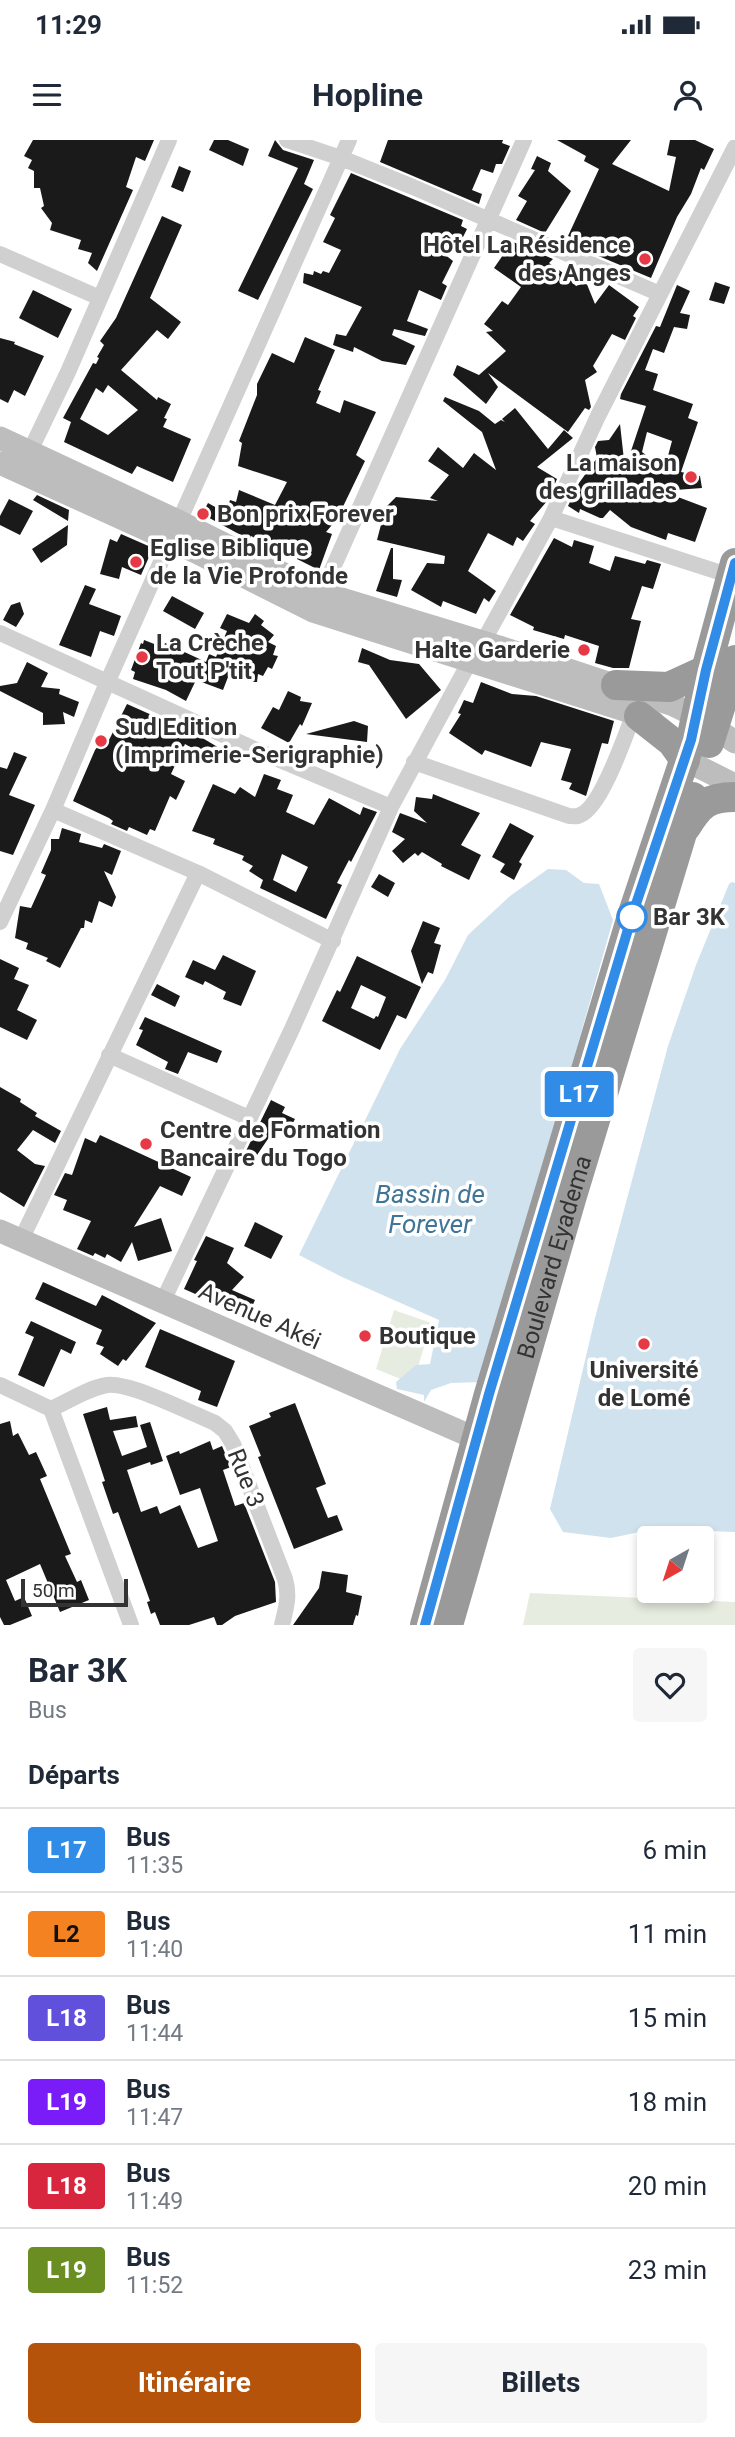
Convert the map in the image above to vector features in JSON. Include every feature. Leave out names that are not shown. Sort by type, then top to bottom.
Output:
[{"type":"highway","name":"Boulevard Eyadema","points":[[447,1625],[488,1443],[571,1199],[684,830],[702,746],[726,677],[733,569]]},
{"type":"highway","points":[[425,1625],[488,1443],[632,916],[702,746],[672,743],[631,701],[669,687],[726,677]]},
{"type":"highway","points":[[684,830],[696,810],[705,802],[718,797],[735,797]]},
{"type":"main road","points":[[0,438],[30,451],[175,531],[318,602],[347,624],[477,651],[631,701],[735,767]]},
{"type":"main road","points":[[0,463],[175,531]]},
{"type":"main road","points":[[477,651],[631,701]]},
{"type":"main road","points":[[702,746],[735,785]]},
{"type":"main road","name":"Avenue Akéi","points":[[0,1231],[488,1443]]},
{"type":"street","points":[[30,451],[169,140]]},
{"type":"street","points":[[287,140],[341,158],[660,294]]},
{"type":"street","points":[[0,922],[53,810],[107,682],[349,140]]},
{"type":"street","points":[[318,602],[524,140]]},
{"type":"street","points":[[162,1303],[333,941],[391,807],[551,518],[598,416],[735,147]]},
{"type":"street","points":[[0,254],[100,298]]},
{"type":"street","points":[[551,518],[733,569]]},
{"type":"street","points":[[0,633],[391,807]]},
{"type":"street","points":[[414,762],[569,816],[581,815],[592,805],[609,775],[631,701]]},
{"type":"street","points":[[53,810],[198,873],[333,941]]},
{"type":"street","points":[[21,1240],[198,873]]},
{"type":"street","points":[[109,1055],[249,1118]]},
{"type":"street","points":[[0,1385],[51,1409],[131,1625]]},
{"type":"street","name":"Rue 3","points":[[51,1409],[92,1390],[108,1385],[124,1386],[215,1423],[225,1431],[233,1444],[285,1579],[288,1603],[282,1625]]},
{"type":"shaded area","points":[[394,1310],[431,1323],[413,1384],[376,1369]]},
{"type":"shaded area","points":[[530,1593],[637,1598],[637,1603],[735,1602],[735,1625],[523,1625]]},
{"type":"water","name":"Bassin de Forever","points":[[548,869],[566,870],[584,883],[599,884],[613,920],[482,1382],[451,1383],[431,1390],[424,1402],[424,1395],[397,1389],[396,1382],[416,1365],[430,1364],[439,1320],[299,1255],[400,1049],[445,980],[468,935],[510,896]]},
{"type":"water","name":"Université de Lomé","points":[[735,883],[735,1532],[714,1531],[714,1526],[637,1526],[637,1533],[611,1538],[563,1532],[550,1509],[595,1318],[668,1046],[696,965],[729,884]]},
{"type":"building","points":[[33,140],[154,140],[145,161],[136,157],[126,187],[133,190],[97,271],[88,263],[92,253],[78,249],[81,240],[50,230],[52,223],[41,208],[44,206],[40,188],[34,188],[34,171],[28,168],[32,160],[24,156]]},
{"type":"building","points":[[214,140],[228,140],[249,149],[243,166],[209,150]]},
{"type":"building","points":[[275,140],[283,150],[314,160],[304,184],[313,189],[258,300],[238,291],[298,168],[268,156]]},
{"type":"building","points":[[388,140],[503,140],[502,143],[510,146],[502,164],[496,164],[493,173],[481,169],[472,190],[482,194],[479,204],[380,162]]},
{"type":"building","points":[[557,140],[631,140],[612,164],[669,191],[676,157],[667,155],[670,140],[695,140],[714,149],[704,170],[701,168],[691,194],[677,217],[651,278],[589,252],[591,246],[568,236],[599,169],[584,161],[586,156]]},
{"type":"building","points":[[537,156],[551,163],[548,171],[571,191],[545,233],[516,220],[527,201],[518,196],[535,170],[531,169]]},
{"type":"building","points":[[179,166],[191,171],[183,192],[171,187]]},
{"type":"building","points":[[351,173],[463,220],[461,226],[467,229],[460,243],[450,236],[439,250],[453,261],[442,283],[447,286],[441,300],[419,290],[407,321],[428,329],[425,336],[394,329],[392,335],[415,346],[406,365],[382,361],[354,347],[353,352],[333,345],[336,334],[346,336],[362,307],[303,283],[304,273],[329,273],[341,250],[323,242],[335,218],[330,215]]},
{"type":"building","points":[[162,216],[182,225],[150,298],[181,322],[168,339],[157,330],[121,370],[157,400],[158,397],[171,404],[163,427],[191,439],[173,482],[137,466],[132,474],[64,442],[71,422],[63,418],[93,363],[96,364],[104,345],[100,341],[116,318]],"holes":[[[108,385],[138,410],[108,435],[80,419],[96,388],[103,393]]]},
{"type":"building","points":[[504,238],[553,259],[549,263],[576,286],[586,282],[595,304],[609,285],[639,307],[625,340],[612,334],[593,366],[597,372],[585,380],[591,407],[589,410],[585,408],[568,432],[488,373],[498,387],[486,404],[453,375],[457,365],[479,375],[506,351],[486,332],[493,331],[484,324],[502,301],[508,305],[521,287],[494,268],[503,255],[497,252]]},
{"type":"building","points":[[715,282],[730,287],[724,304],[709,300]]},
{"type":"building","points":[[677,285],[690,291],[680,313],[690,315],[687,329],[674,327],[664,353],[653,349],[645,370],[658,374],[653,390],[693,404],[688,418],[698,422],[681,472],[700,476],[702,488],[662,491],[707,508],[695,542],[668,533],[666,540],[631,527],[610,510],[600,518],[580,509],[579,513],[568,506],[579,483],[597,458],[595,447],[598,441],[609,440],[620,424],[625,469],[646,406],[620,399],[621,394],[656,326],[660,327]],"holes":[[[647,432],[672,441],[666,463],[651,459],[642,452]]]},
{"type":"building","points":[[33,290],[72,309],[58,338],[19,318]]},
{"type":"building","points":[[305,337],[335,350],[318,390],[321,391],[316,403],[340,413],[344,400],[376,412],[356,455],[365,461],[337,519],[326,532],[332,534],[319,570],[202,514],[208,503],[226,513],[230,500],[236,502],[239,490],[275,505],[287,482],[238,466],[242,443],[239,441],[257,395],[257,384],[272,353],[294,363]]},
{"type":"building","points":[[0,338],[44,356],[25,396],[14,390],[8,403],[0,399]]},
{"type":"building","points":[[445,397],[479,411],[495,424],[501,420],[505,422],[502,419],[515,408],[548,449],[564,430],[573,438],[537,467],[557,479],[548,500],[530,521],[535,524],[523,541],[517,537],[513,546],[488,533],[468,571],[496,591],[489,602],[484,598],[476,614],[443,601],[441,607],[411,590],[427,563],[444,564],[445,556],[377,540],[384,513],[382,511],[396,497],[438,501],[430,498],[449,475],[428,461],[438,447],[463,468],[474,453],[496,470],[482,432],[443,401]]},
{"type":"building","points":[[37,495],[69,510],[68,521],[33,500]]},
{"type":"building","points":[[9,499],[33,511],[20,535],[0,525],[0,516]]},
{"type":"building","points":[[68,525],[67,545],[41,563],[32,549]]},
{"type":"building","points":[[121,534],[153,548],[141,575],[122,567],[119,579],[100,574],[110,539],[117,542]]},
{"type":"building","points":[[554,538],[572,547],[574,540],[594,546],[589,563],[610,571],[615,556],[645,564],[647,560],[661,564],[653,589],[642,586],[631,619],[641,621],[629,668],[613,668],[595,663],[599,646],[565,635],[564,639],[533,630],[534,627],[510,615]]},
{"type":"building","points":[[391,548],[393,579],[402,580],[397,597],[376,591]]},
{"type":"building","points":[[85,585],[96,589],[89,604],[121,616],[114,636],[100,631],[91,657],[59,645]]},
{"type":"building","points":[[172,596],[204,613],[195,629],[163,611]]},
{"type":"building","points":[[20,602],[24,614],[16,627],[3,620],[11,605]]},
{"type":"building","points":[[227,614],[249,623],[255,614],[264,621],[261,625],[274,635],[268,642],[276,646],[273,655],[278,656],[272,669],[268,667],[263,676],[258,674],[257,682],[250,682],[230,672],[223,690],[196,680],[186,701],[166,690],[133,679],[135,672],[131,670],[144,640],[162,647],[165,643],[206,662],[209,654],[216,657],[227,631],[220,628]]},
{"type":"building","points":[[362,648],[390,660],[419,664],[441,690],[406,719],[369,665],[358,662]]},
{"type":"building","points":[[27,662],[48,673],[41,687],[60,689],[59,694],[79,702],[74,717],[63,712],[65,724],[43,725],[43,713],[0,691],[0,686],[17,683]]},
{"type":"building","points":[[481,682],[512,694],[536,696],[614,721],[608,744],[602,743],[586,796],[569,789],[572,783],[561,780],[571,749],[541,742],[531,767],[485,750],[482,755],[449,733],[461,714],[458,713],[464,700],[473,703]]},
{"type":"building","points":[[288,691],[301,697],[300,701],[312,703],[302,726],[300,724],[289,743],[261,728],[273,707],[279,710]]},
{"type":"building","points":[[127,704],[199,736],[221,749],[214,761],[185,744],[171,774],[185,781],[176,800],[170,796],[155,831],[150,829],[147,835],[129,827],[127,831],[111,824],[113,821],[109,818],[73,801],[95,750],[105,737],[109,740]]},
{"type":"building","points":[[354,721],[368,726],[367,742],[306,734]]},
{"type":"building","points":[[14,752],[27,757],[9,795],[35,805],[13,855],[0,851],[0,767],[7,769]]},
{"type":"building","points":[[264,774],[281,780],[277,789],[293,795],[286,812],[314,825],[329,798],[360,815],[363,807],[377,812],[337,883],[342,885],[326,919],[260,888],[263,880],[249,871],[253,866],[242,860],[244,856],[213,844],[215,839],[192,831],[213,784],[235,794],[240,787],[255,797]],"holes":[[[282,854],[308,867],[296,892],[273,880]]]},
{"type":"building","points":[[433,794],[480,813],[461,845],[481,855],[469,880],[441,866],[442,864],[422,852],[418,856],[415,853],[403,863],[392,851],[405,839],[392,832],[400,813],[427,823],[414,811],[416,797],[432,799]]},
{"type":"building","points":[[510,823],[534,836],[519,862],[522,864],[514,880],[500,872],[505,864],[492,857]]},
{"type":"building","points":[[62,828],[81,834],[79,842],[102,848],[104,844],[121,851],[112,875],[104,871],[116,897],[112,907],[99,901],[92,923],[85,920],[84,928],[81,928],[60,968],[46,961],[48,958],[26,949],[28,943],[15,938],[20,906],[31,908],[46,875],[41,873],[51,850],[51,839],[59,839]]},
{"type":"building","points":[[379,874],[395,883],[388,897],[371,887]]},
{"type":"building","points":[[423,921],[440,928],[434,943],[441,945],[433,974],[428,972],[422,984],[411,951]]},
{"type":"building","points":[[223,955],[256,971],[241,1006],[223,999],[226,992],[205,981],[203,985],[185,977],[193,960],[215,970]]},
{"type":"building","points":[[357,956],[421,987],[406,1019],[397,1015],[380,1050],[322,1021],[337,990],[340,992]],"holes":[[[361,985],[386,997],[378,1017],[374,1019],[351,1008]]]},
{"type":"building","points":[[0,959],[19,968],[14,979],[29,985],[17,1010],[37,1020],[27,1040],[0,1027]]},
{"type":"building","points":[[157,984],[180,996],[175,1007],[151,995]]},
{"type":"building","points":[[145,1017],[222,1051],[217,1063],[188,1052],[178,1074],[165,1069],[168,1062],[136,1045]]},
{"type":"building","points":[[0,1087],[21,1099],[20,1102],[37,1113],[35,1116],[61,1131],[55,1143],[33,1130],[17,1150],[35,1164],[45,1166],[24,1207],[0,1192]]},
{"type":"building","points":[[271,1100],[285,1107],[282,1113],[295,1119],[286,1136],[274,1130],[255,1158],[246,1151]]},
{"type":"building","points":[[100,1135],[191,1177],[182,1196],[160,1186],[134,1227],[161,1218],[172,1251],[138,1261],[132,1242],[121,1262],[107,1254],[105,1258],[95,1253],[93,1256],[77,1249],[91,1221],[63,1210],[67,1200],[54,1195],[65,1173],[72,1175],[85,1138],[96,1143]]},
{"type":"building","points":[[255,1222],[283,1236],[271,1259],[244,1246]]},
{"type":"building","points":[[206,1236],[234,1248],[227,1263],[244,1277],[232,1290],[255,1300],[250,1311],[211,1295],[209,1300],[184,1289]]},
{"type":"building","points":[[43,1282],[96,1306],[102,1295],[156,1323],[126,1361],[123,1359],[118,1366],[100,1354],[104,1347],[96,1344],[102,1330],[35,1299]]},
{"type":"building","points":[[31,1321],[76,1342],[71,1354],[61,1349],[44,1387],[18,1375],[34,1337],[25,1333]]},
{"type":"building","points":[[160,1329],[235,1361],[217,1407],[198,1400],[201,1391],[145,1367]]},
{"type":"building","points":[[295,1403],[326,1484],[316,1488],[328,1518],[337,1515],[343,1530],[294,1549],[258,1457],[261,1456],[249,1426],[271,1417],[269,1413]]},
{"type":"building","points":[[107,1407],[110,1420],[136,1416],[138,1427],[113,1431],[122,1456],[147,1447],[140,1425],[150,1422],[163,1461],[151,1465],[150,1462],[127,1470],[141,1512],[157,1506],[160,1514],[180,1505],[198,1548],[218,1541],[200,1488],[180,1495],[166,1456],[179,1451],[180,1454],[210,1441],[213,1450],[222,1446],[231,1467],[223,1470],[235,1506],[244,1503],[275,1582],[276,1602],[235,1616],[222,1625],[217,1625],[214,1617],[189,1625],[160,1625],[155,1612],[151,1614],[147,1602],[150,1601],[118,1512],[113,1514],[83,1414]]},
{"type":"building","points":[[10,1421],[13,1436],[18,1433],[29,1455],[36,1452],[47,1476],[40,1479],[71,1554],[65,1556],[77,1582],[81,1580],[89,1600],[60,1612],[40,1564],[6,1580],[15,1601],[24,1597],[32,1616],[4,1625],[0,1617],[0,1424]]},
{"type":"building","points":[[322,1571],[348,1575],[346,1592],[362,1596],[358,1616],[356,1615],[353,1625],[293,1625],[319,1588]]},
{"type":"bus line","name":"L17","points":[[425,1625],[489,1394],[632,916],[698,717],[706,670],[735,563]]},
{"type":"place","name":"Hôtel La Résidence des Anges","points":[[645,259]]},
{"type":"place","name":"La maison des grillades","points":[[691,477]]},
{"type":"place","name":"Bon prix Forever","points":[[203,514]]},
{"type":"place","name":"Eglise Biblique de la Vie Profonde","points":[[136,562]]},
{"type":"place","name":"Halte Garderie","points":[[584,650]]},
{"type":"place","name":"La Crèche Tout P'tit","points":[[142,657]]},
{"type":"place","name":"Sud Edition (Imprimerie-Serigraphie)","points":[[101,741]]},
{"type":"place","name":"Bar 3K","points":[[632,917]]},
{"type":"place","name":"Centre de Formation Bancaire du Togo","points":[[146,1144]]},
{"type":"place","name":"Boutique","points":[[365,1336]]},
{"type":"place","name":"Université de Lomé","points":[[644,1344]]}]
